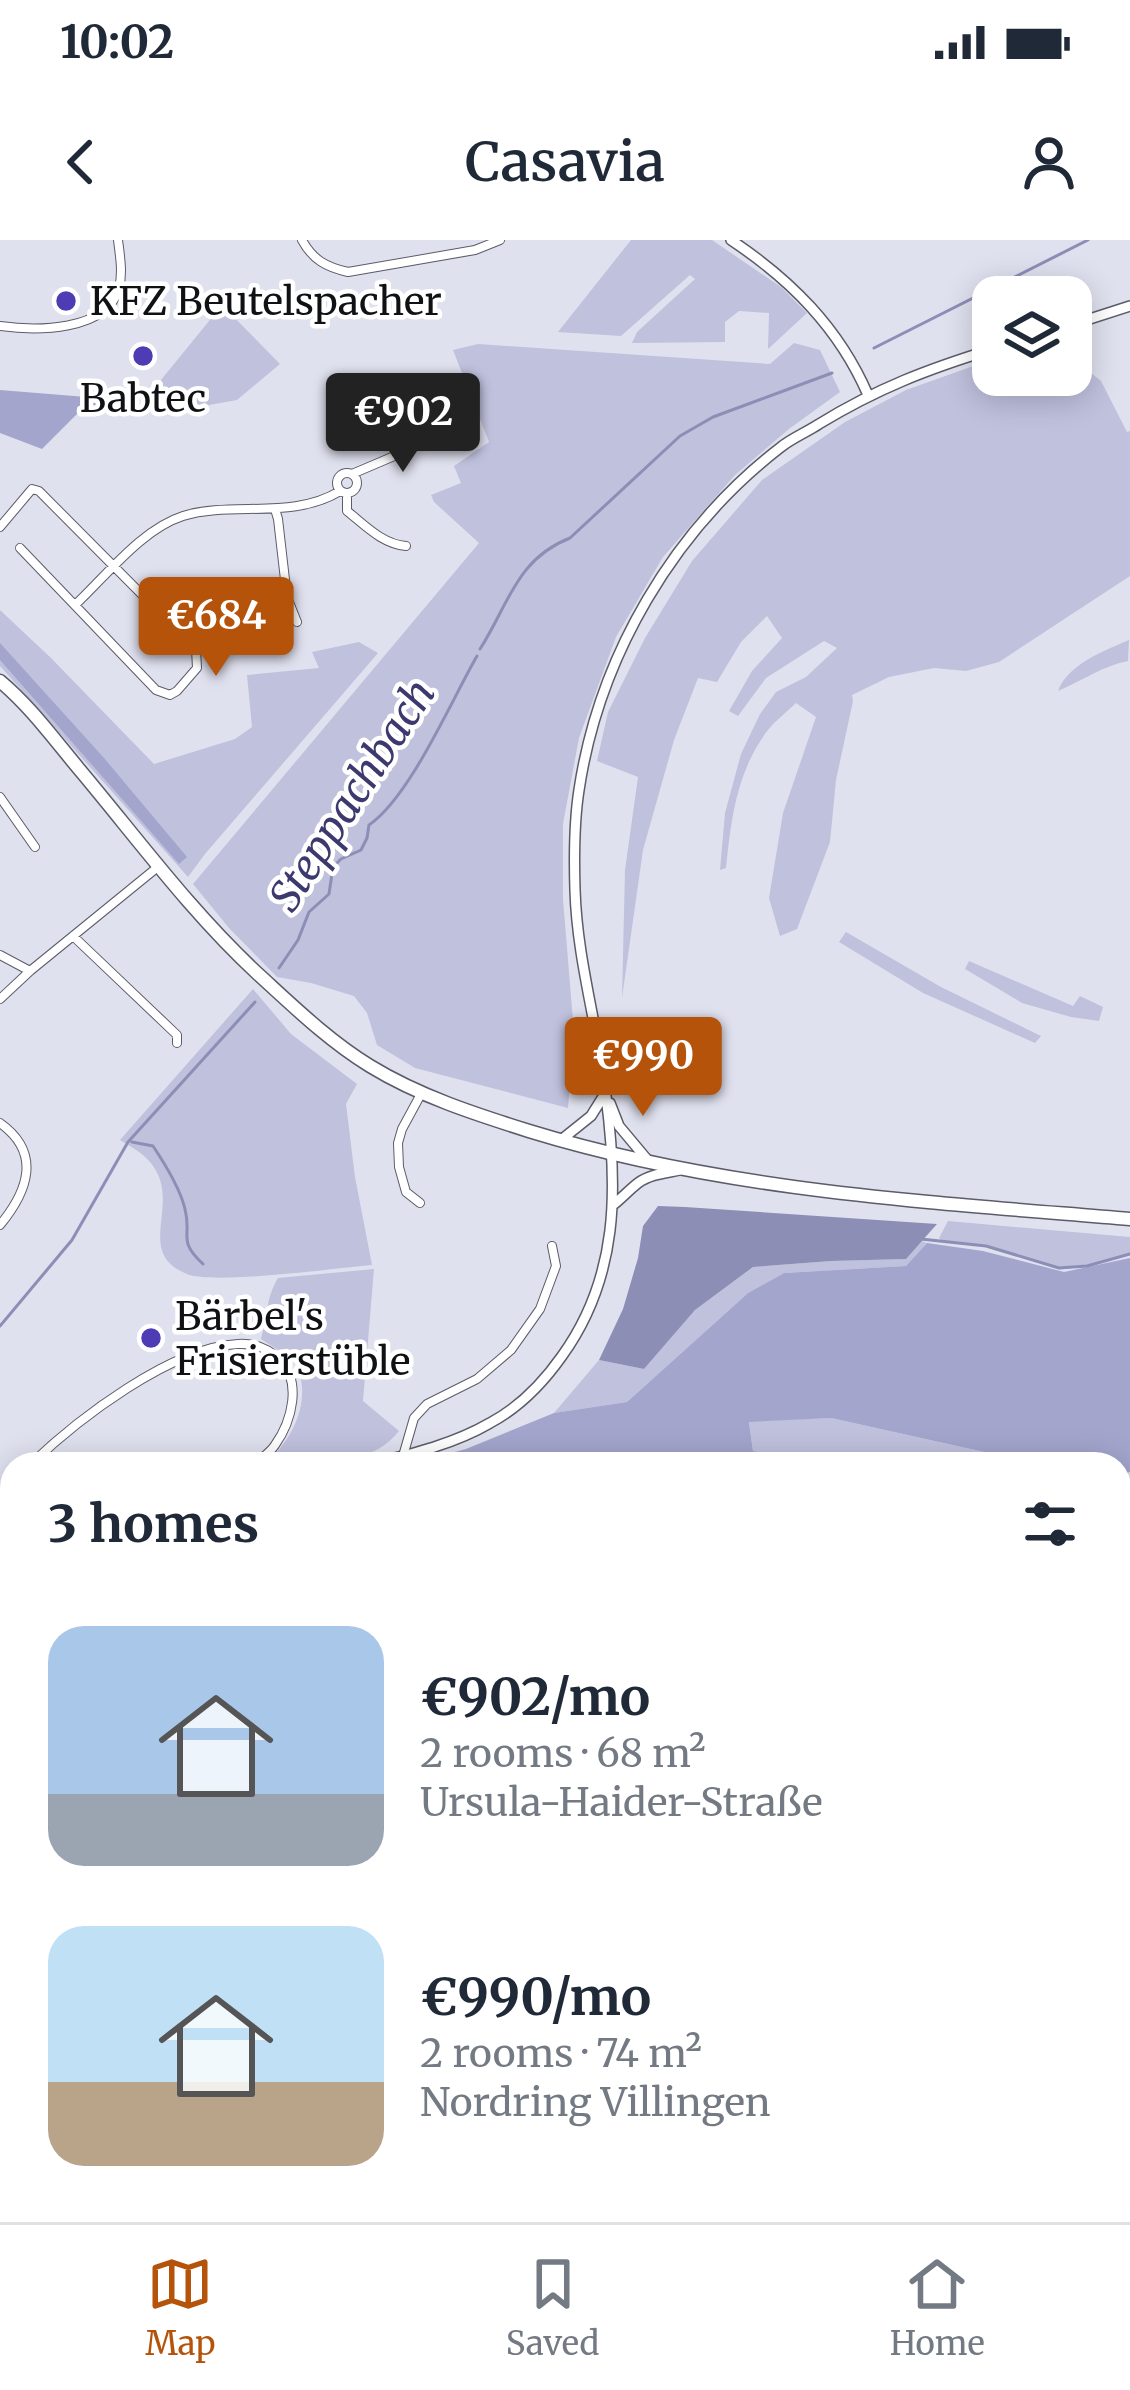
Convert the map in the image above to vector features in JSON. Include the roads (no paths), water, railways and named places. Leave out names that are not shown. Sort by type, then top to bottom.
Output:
[{"type":"main road","points":[[0,681],[36,717],[225,941],[309,1019],[370,1066],[422,1092],[561,1141],[680,1170],[862,1196],[1130,1219]]},
{"type":"street","points":[[0,326],[72,325],[106,308],[119,291],[118,240]]},
{"type":"street","points":[[302,240],[328,268],[347,272],[475,250],[500,240]]},
{"type":"street","points":[[731,240],[784,279],[826,321],[868,395]]},
{"type":"street","points":[[1092,318],[1130,306]]},
{"type":"street","points":[[417,1452],[496,1421],[547,1378],[579,1334],[608,1254],[613,1156],[575,891],[578,792],[594,722],[617,655],[659,579],[695,532],[736,486],[783,445],[905,377],[972,356]]},
{"type":"street","points":[[406,546],[380,538],[347,511],[344,492],[336,482],[345,473],[406,451],[424,434]]},
{"type":"street","points":[[75,605],[153,529],[190,514],[274,509],[330,498],[357,486],[352,474]]},
{"type":"street","points":[[0,527],[32,489],[39,491],[200,648],[197,668],[177,691],[162,694],[20,548]]},
{"type":"street","points":[[274,509],[286,597],[298,622]]},
{"type":"street","points":[[0,797],[35,847]]},
{"type":"street","points":[[0,999],[160,866]]},
{"type":"street","points":[[73,936],[177,1035],[177,1043]]},
{"type":"street","points":[[0,955],[30,971]]},
{"type":"street","points":[[420,1203],[406,1192],[398,1143],[422,1092]]},
{"type":"street","points":[[561,1141],[591,1116],[606,1092]]},
{"type":"street","points":[[606,1092],[620,1126],[651,1164]]},
{"type":"street","points":[[0,1123],[18,1141],[27,1173],[17,1204],[0,1225]]},
{"type":"street","points":[[613,1205],[650,1177],[680,1170]]},
{"type":"street","points":[[405,1452],[414,1418],[427,1405],[477,1379],[511,1351],[540,1310],[556,1267],[553,1246]]},
{"type":"street","points":[[43,1452],[100,1404],[172,1364],[237,1344],[273,1353],[290,1371],[294,1396],[286,1423],[269,1452]]},
{"type":"waterway","name":"Steppachbach","points":[[874,348],[1088,240]]},
{"type":"waterway","name":"Steppachbach","points":[[480,649],[515,585],[537,558],[570,538],[680,436],[713,417],[832,373]]},
{"type":"waterway","name":"Steppachbach","points":[[279,968],[309,912],[329,894],[333,867],[361,850],[369,825],[400,793],[477,656]]},
{"type":"waterway","name":"Steppachbach","points":[[0,1326],[72,1240],[128,1142],[255,1002]]},
{"type":"waterway","points":[[132,1142],[153,1146],[167,1168],[185,1209],[188,1243],[203,1264]]},
{"type":"waterway","points":[[921,1239],[986,1246],[1059,1268],[1130,1254]]},
{"type":"place","name":"KFZ Beutelspacher","points":[[66,301]]},
{"type":"place","name":"Babtec","points":[[143,356]]},
{"type":"place","name":"Bärbel's Frisierstüble","points":[[151,1338]]}]
